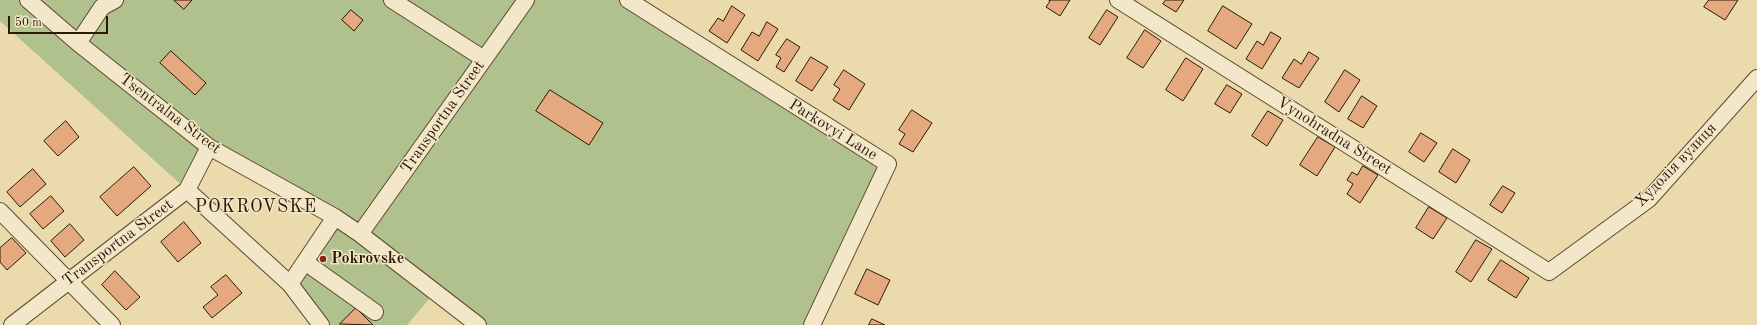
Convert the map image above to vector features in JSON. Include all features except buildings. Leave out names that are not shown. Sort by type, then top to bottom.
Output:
[{"type":"street","name":"Tsentralna Street","points":[[28,0],[78,43],[209,147],[335,217],[360,234],[478,325]]},
{"type":"street","points":[[78,43],[102,7],[115,0]]},
{"type":"street","points":[[392,0],[484,59]]},
{"type":"street","name":"Transportna Street","points":[[360,234],[526,0]]},
{"type":"street","name":"Parkovyi Lane","points":[[628,0],[888,164],[812,325]]},
{"type":"street","name":"Vynohradna Street","points":[[1118,0],[1549,272]]},
{"type":"street","name":"Худолія вулиця","points":[[1549,272],[1650,198],[1757,78]]},
{"type":"street","name":"Transportna Street","points":[[12,325],[187,190],[209,147]]},
{"type":"street","points":[[187,190],[290,284],[321,325]]},
{"type":"street","points":[[0,211],[112,325]]},
{"type":"street","points":[[290,284],[335,217]]},
{"type":"street","points":[[305,262],[375,312]]},
{"type":"green space","points":[[0,0],[628,0],[888,164],[812,325],[478,325],[436,291],[407,325],[321,325],[290,284],[335,218],[209,147],[187,190],[0,21]]},
{"type":"place","name":"Pokrovske","points":[[323,259]]},
{"type":"district","name":"POKROVSKE","points":[[256,207]]}]
